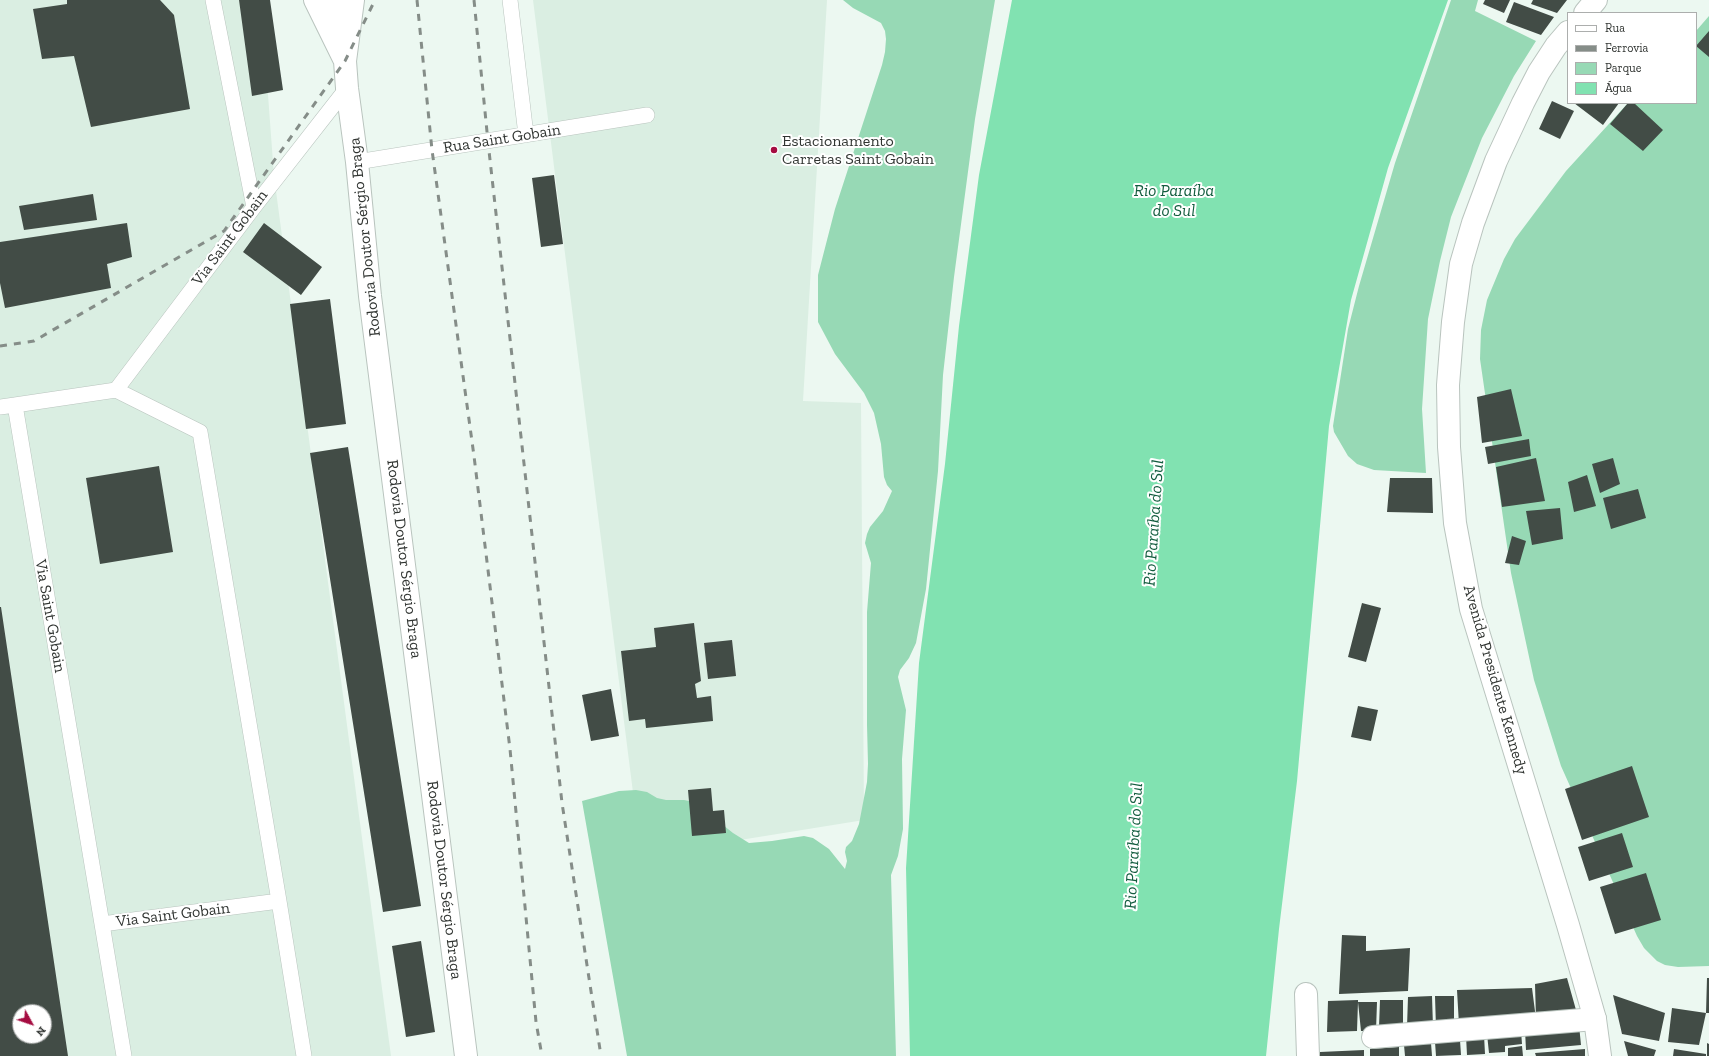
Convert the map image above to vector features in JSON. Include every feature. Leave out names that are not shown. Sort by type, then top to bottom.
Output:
[{"type":"main road","name":"Rodovia Doutor Sérgio Braga","points":[[315,0],[345,61]]},
{"type":"main road","points":[[336,0],[345,61]]},
{"type":"main road","name":"Rodovia Doutor Sérgio Braga","points":[[353,0],[345,61],[347,88],[357,162],[370,296],[466,1056]]},
{"type":"main road","points":[[1585,12],[1596,0]]},
{"type":"main road","name":"Avenida Presidente Kennedy","points":[[1567,33],[1556,46],[1539,72],[1523,102],[1496,161],[1471,230],[1461,264],[1453,322],[1448,385],[1449,447],[1455,523],[1471,608],[1568,925],[1595,1019],[1600,1056]]},
{"type":"main road","points":[[1306,994],[1308,1056]]},
{"type":"main road","points":[[1373,1037],[1595,1019]]},
{"type":"lane","points":[[214,0],[254,207]]},
{"type":"lane","points":[[510,0],[526,135]]},
{"type":"lane","name":"Via Saint Gobain","points":[[278,901],[102,924],[7,406],[116,390],[254,207],[347,88]]},
{"type":"lane","name":"Rua Saint Gobain","points":[[357,162],[647,115]]},
{"type":"lane","points":[[116,390],[200,432],[304,1056]]},
{"type":"lane","points":[[102,924],[124,1056]]},
{"type":"shaded area","points":[[0,0],[261,0],[274,176],[391,1056],[0,1056]]},
{"type":"shaded area","points":[[533,0],[827,0],[803,401],[861,403],[864,820],[641,856]]},
{"type":"green space","points":[[843,0],[995,0],[975,119],[954,277],[943,375],[938,471],[926,589],[916,643],[909,658],[900,670],[898,677],[906,710],[902,759],[903,829],[898,856],[891,875],[896,1056],[627,1056],[582,801],[619,791],[636,790],[647,792],[657,798],[666,800],[684,800],[694,802],[733,833],[749,843],[804,836],[813,838],[829,849],[845,869],[847,861],[845,852],[846,847],[852,841],[859,824],[867,782],[868,764],[867,612],[871,563],[865,543],[870,527],[883,511],[892,491],[887,485],[884,477],[881,444],[874,413],[864,393],[835,354],[818,322],[818,275],[835,209],[882,65],[886,39],[885,31],[881,23],[853,8]]},
{"type":"green space","points":[[1451,0],[1478,0],[1475,11],[1536,41],[1514,76],[1482,138],[1451,217],[1428,319],[1422,409],[1426,473],[1374,470],[1357,464],[1348,456],[1334,432],[1333,426],[1348,329],[1395,163]]},
{"type":"green space","points":[[1709,16],[1709,966],[1678,967],[1665,965],[1657,961],[1644,948],[1637,936],[1561,766],[1534,680],[1511,573],[1480,359],[1481,330],[1487,300],[1504,259],[1515,239],[1566,171],[1627,104],[1697,104],[1697,30]]},
{"type":"water","name":"Rio Paraíba do Sul","points":[[1012,0],[1448,0],[1388,168],[1351,300],[1329,426],[1297,781],[1279,929],[1266,1056],[910,1056],[906,868],[919,663],[945,464],[959,326],[979,175]]},
{"type":"building","points":[[67,0],[160,0],[174,15],[190,109],[91,127],[74,56],[42,59],[33,9],[67,4]]},
{"type":"building","points":[[239,0],[270,0],[283,90],[252,96]]},
{"type":"building","points":[[1485,0],[1510,0],[1504,13],[1483,4]]},
{"type":"building","points":[[1533,0],[1567,0],[1557,13],[1531,4]]},
{"type":"building","points":[[1514,2],[1554,17],[1541,35],[1506,22]]},
{"type":"building","points":[[1709,31],[1709,57],[1697,47],[1697,45]]},
{"type":"building","points":[[1552,101],[1574,111],[1560,139],[1539,129]]},
{"type":"building","points":[[1575,104],[1618,104],[1603,125]]},
{"type":"building","points":[[1627,104],[1635,104],[1663,130],[1643,151],[1610,124]]},
{"type":"building","points":[[554,175],[563,244],[541,247],[532,178]]},
{"type":"building","points":[[93,194],[97,220],[24,230],[19,206]]},
{"type":"building","points":[[127,223],[132,257],[107,264],[111,288],[5,308],[0,283],[0,242]]},
{"type":"building","points":[[264,223],[322,267],[301,295],[243,252]]},
{"type":"building","points":[[330,299],[346,424],[306,429],[290,304]]},
{"type":"building","points":[[1511,389],[1522,436],[1482,443],[1477,397]]},
{"type":"building","points":[[1529,439],[1531,456],[1488,464],[1485,447]]},
{"type":"building","points":[[348,447],[421,906],[383,912],[310,453]]},
{"type":"building","points":[[1536,458],[1545,501],[1502,507],[1496,467]]},
{"type":"building","points":[[1613,458],[1620,484],[1600,493],[1592,464]]},
{"type":"building","points":[[159,466],[173,552],[100,564],[86,478]]},
{"type":"building","points":[[1587,475],[1596,506],[1574,512],[1568,482]]},
{"type":"building","points":[[1390,478],[1432,478],[1433,513],[1387,512]]},
{"type":"building","points":[[1638,489],[1646,518],[1611,529],[1603,498]]},
{"type":"building","points":[[1560,508],[1563,539],[1532,545],[1526,511]]},
{"type":"building","points":[[1512,536],[1526,541],[1519,565],[1505,563]]},
{"type":"building","points":[[1362,603],[1381,608],[1366,662],[1348,657]]},
{"type":"building","points":[[0,607],[1,607],[68,1056],[0,1056]]},
{"type":"building","points":[[694,623],[701,681],[695,684],[697,698],[711,696],[713,721],[646,728],[645,719],[629,721],[621,651],[656,647],[654,628]]},
{"type":"building","points":[[732,640],[736,676],[708,679],[704,643]]},
{"type":"building","points":[[611,689],[619,736],[591,741],[582,695]]},
{"type":"building","points":[[1358,706],[1378,710],[1371,741],[1351,737]]},
{"type":"building","points":[[1632,766],[1649,817],[1582,840],[1565,789]]},
{"type":"building","points":[[711,788],[713,811],[724,810],[726,833],[692,836],[688,790]]},
{"type":"building","points":[[1622,833],[1633,867],[1589,881],[1578,847]]},
{"type":"building","points":[[1646,873],[1661,920],[1615,934],[1600,887]]},
{"type":"building","points":[[1342,935],[1366,936],[1366,951],[1410,948],[1408,991],[1339,994]]},
{"type":"building","points":[[421,941],[435,1032],[406,1037],[392,946]]},
{"type":"building","points":[[1567,978],[1578,1017],[1459,1025],[1457,990],[1532,988],[1536,1019],[1535,984]]},
{"type":"building","points":[[1707,978],[1709,978],[1709,1013],[1706,1013]]},
{"type":"building","points":[[1613,995],[1665,1013],[1659,1041],[1622,1034]]},
{"type":"building","points":[[1432,996],[1433,1027],[1407,1027],[1408,997]]},
{"type":"building","points":[[1435,996],[1454,996],[1454,1026],[1436,1028]]},
{"type":"building","points":[[1358,1000],[1357,1031],[1327,1032],[1328,1001]]},
{"type":"building","points":[[1380,1000],[1403,1000],[1403,1028],[1379,1027]]},
{"type":"building","points":[[1358,1002],[1377,1002],[1376,1031],[1361,1031]]},
{"type":"building","points":[[1672,1008],[1706,1013],[1699,1045],[1668,1042]]},
{"type":"building","points":[[1579,1025],[1581,1045],[1526,1050],[1525,1030]]},
{"type":"building","points":[[1521,1031],[1522,1044],[1505,1046],[1505,1052],[1489,1053],[1487,1034]]},
{"type":"building","points":[[1484,1035],[1485,1054],[1467,1055],[1466,1036]]},
{"type":"building","points":[[1460,1040],[1461,1055],[1436,1056],[1435,1042]]},
{"type":"building","points":[[1624,1041],[1656,1050],[1654,1056],[1628,1056]]},
{"type":"building","points":[[1431,1043],[1432,1056],[1405,1056],[1404,1045]]},
{"type":"building","points":[[1707,1043],[1709,1044],[1709,1056],[1707,1056]]},
{"type":"building","points":[[1522,1046],[1523,1056],[1508,1056],[1508,1048]]},
{"type":"building","points":[[1399,1047],[1399,1056],[1370,1056],[1370,1049]]},
{"type":"building","points":[[1585,1049],[1585,1056],[1536,1056],[1535,1053]]},
{"type":"building","points":[[1674,1049],[1706,1054],[1706,1056],[1673,1056]]},
{"type":"building","points":[[1364,1050],[1364,1056],[1320,1056],[1320,1052]]},
{"type":"railway","points":[[0,346],[34,341],[224,231],[345,61],[375,0]]},
{"type":"railway","points":[[417,0],[432,150],[474,456],[510,749],[536,1022],[542,1056]]},
{"type":"railway","points":[[474,0],[488,142],[562,803],[601,1056]]},
{"type":"place","name":"Estacionamento Carretas Saint Gobain","points":[[774,150]]}]
